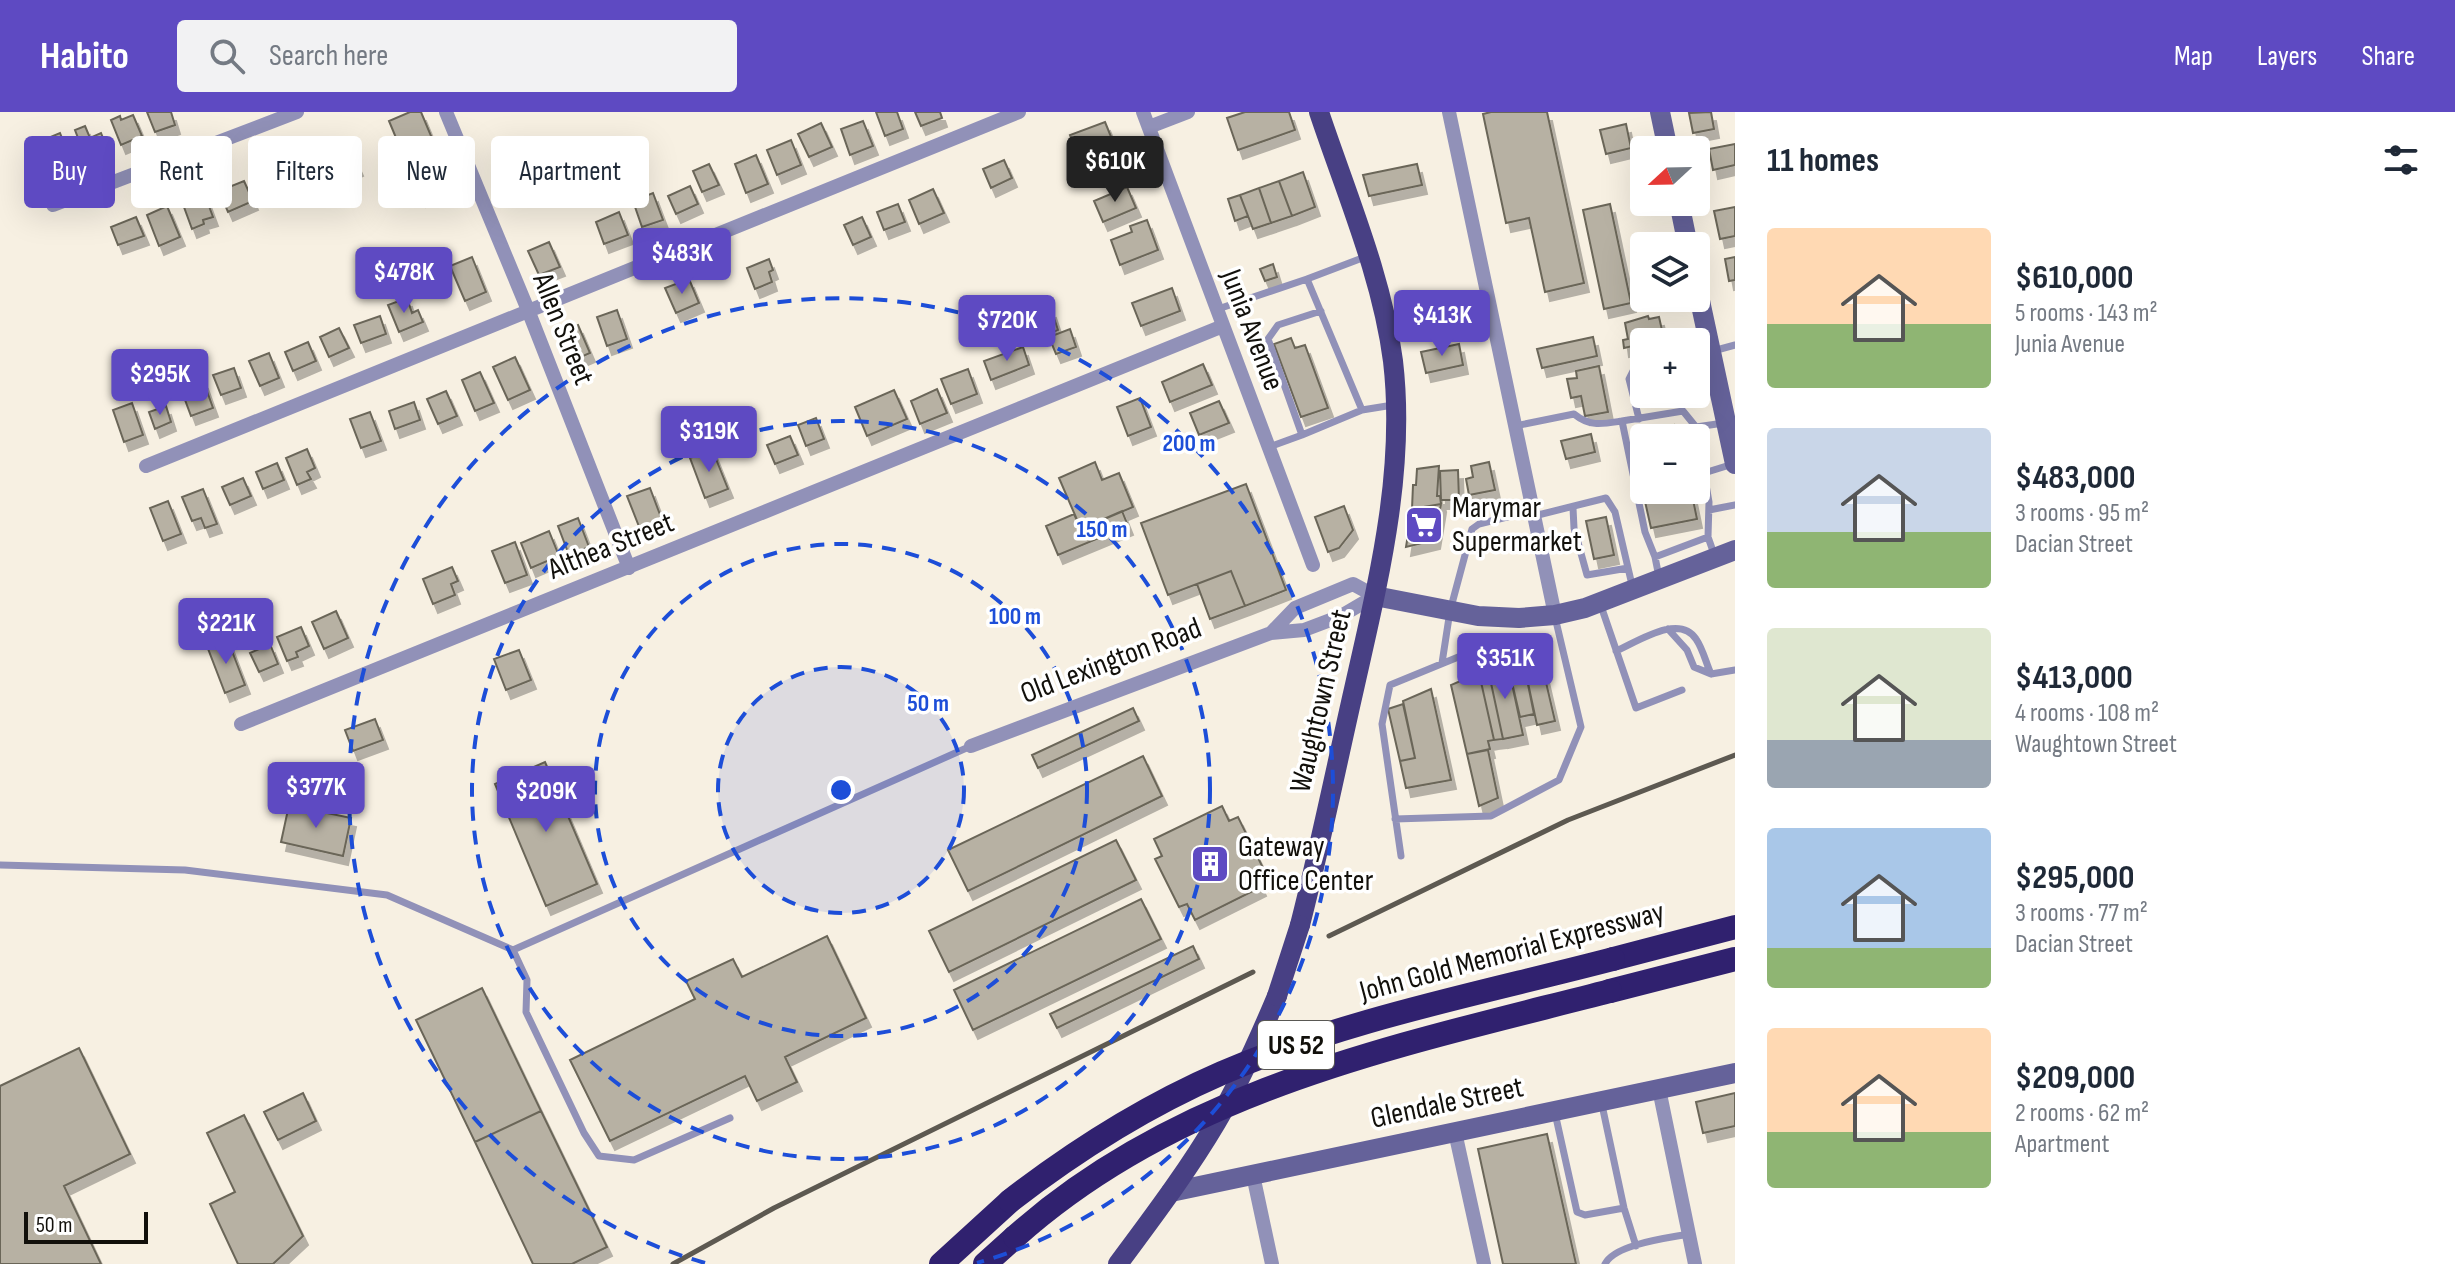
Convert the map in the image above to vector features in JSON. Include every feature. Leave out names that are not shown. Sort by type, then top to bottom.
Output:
[{"type":"highway","name":"John Gold Memorial Expressway","points":[[941,1264],[1010,1201],[1070,1157],[1146,1109],[1224,1072],[1348,1029],[1735,927]]},
{"type":"highway","name":"John Gold Memorial Expressway","points":[[985,1264],[1087,1181],[1160,1136],[1236,1100],[1357,1057],[1735,959]]},
{"type":"main road","name":"Waughtown Street","points":[[1118,1264],[1171,1192],[1236,1087],[1277,996],[1300,925],[1375,596],[1396,460],[1396,404],[1388,331],[1367,256],[1319,112]]},
{"type":"main road","points":[[1660,112],[1665,136]]},
{"type":"main road","points":[[1702,312],[1711,352],[1728,393],[1726,423],[1735,464]]},
{"type":"main road","name":"Old Lexington Road","points":[[1375,596],[1498,618],[1555,615],[1600,602],[1735,550]]},
{"type":"main road","name":"Glendale Street","points":[[1171,1192],[1735,1073]]},
{"type":"street","points":[[115,181],[297,112]]},
{"type":"street","name":"Allen Street","points":[[446,112],[629,568]]},
{"type":"street","points":[[146,466],[1019,112]]},
{"type":"street","name":"Junia Avenue","points":[[1143,112],[1313,565]]},
{"type":"street","points":[[1149,127],[1188,112]]},
{"type":"street","points":[[1449,112],[1555,615]]},
{"type":"street","name":"Althea Street","points":[[241,724],[1223,326]]},
{"type":"street","name":"Old Lexington Road","points":[[1271,633],[1295,608],[1353,584],[1375,596]]},
{"type":"street","name":"Old Lexington Road","points":[[971,746],[1271,633],[1304,630],[1341,616],[1375,596]]},
{"type":"street","points":[[1659,1089],[1695,1264]]},
{"type":"street","points":[[1455,1132],[1484,1264]]},
{"type":"street","points":[[1253,1175],[1272,1264]]},
{"type":"lane","points":[[1216,310],[1367,256]]},
{"type":"lane","points":[[1307,279],[1362,410]]},
{"type":"lane","points":[[1302,435],[1268,339],[1278,325],[1321,311]]},
{"type":"lane","points":[[1711,352],[1735,345]]},
{"type":"lane","points":[[1269,447],[1362,410],[1396,404]]},
{"type":"lane","points":[[1636,408],[1639,419]]},
{"type":"lane","points":[[1515,426],[1574,414],[1584,422],[1595,424],[1683,411],[1694,424]]},
{"type":"lane","points":[[1622,421],[1645,532],[1660,579]]},
{"type":"lane","points":[[1710,425],[1726,423]]},
{"type":"lane","points":[[1710,471],[1735,464]]},
{"type":"lane","points":[[1442,663],[1450,611],[1475,525],[1573,508],[1606,498],[1615,512],[1633,589]]},
{"type":"lane","points":[[1708,504],[1708,537],[1715,559]]},
{"type":"lane","points":[[1709,510],[1735,505]]},
{"type":"lane","points":[[1573,508],[1574,528],[1587,575],[1628,568]]},
{"type":"lane","points":[[1655,557],[1708,537]]},
{"type":"lane","points":[[1600,602],[1636,708],[1682,690]]},
{"type":"lane","points":[[1395,819],[1491,816],[1559,780],[1581,727],[1555,615]]},
{"type":"lane","points":[[1616,651],[1668,629],[1685,629],[1696,639],[1711,674]]},
{"type":"lane","points":[[1668,629],[1687,650],[1694,667],[1711,674],[1735,670]]},
{"type":"lane","points":[[1401,856],[1382,724],[1390,685],[1490,644]]},
{"type":"lane","points":[[513,950],[971,746]]},
{"type":"lane","points":[[0,865],[185,870],[387,895],[513,950],[527,980],[526,1012],[584,1133],[599,1156],[634,1160],[730,1118]]},
{"type":"lane","points":[[1601,1101],[1624,1208],[1636,1246]]},
{"type":"lane","points":[[1555,1111],[1577,1212],[1585,1215],[1624,1208]]},
{"type":"lane","points":[[1605,1264],[1613,1253],[1689,1234]]},
{"type":"building","points":[[147,112],[171,112],[175,125],[155,132]]},
{"type":"building","points":[[410,112],[421,112],[431,136],[395,136],[389,121]]},
{"type":"building","points":[[876,112],[897,112],[903,129],[885,136]]},
{"type":"building","points":[[915,112],[940,112],[942,118],[921,126]]},
{"type":"building","points":[[1245,112],[1289,112],[1295,130],[1238,150],[1227,118]]},
{"type":"building","points":[[1547,112],[1584,283],[1545,292],[1529,218],[1506,223],[1483,114]]},
{"type":"building","points":[[1711,112],[1714,129],[1693,133],[1689,113]]},
{"type":"building","points":[[133,115],[142,136],[131,136],[131,141],[121,145],[111,120],[120,116],[121,120]]},
{"type":"building","points":[[863,121],[873,146],[850,155],[841,129]]},
{"type":"building","points":[[1105,122],[1114,144],[1078,158],[1070,135]]},
{"type":"building","points":[[821,123],[832,147],[809,157],[798,134]]},
{"type":"building","points":[[1626,124],[1630,148],[1606,154],[1600,130]]},
{"type":"building","points":[[85,126],[89,136],[77,136],[75,130]]},
{"type":"building","points":[[791,140],[801,165],[777,175],[767,150]]},
{"type":"building","points":[[1735,144],[1735,165],[1713,170],[1710,149]]},
{"type":"building","points":[[756,155],[768,184],[746,193],[735,164]]},
{"type":"building","points":[[1004,160],[1012,178],[991,188],[983,169]]},
{"type":"building","points":[[709,164],[719,185],[702,192],[693,171]]},
{"type":"building","points":[[1417,164],[1422,185],[1369,196],[1363,175]]},
{"type":"building","points":[[1303,172],[1315,207],[1292,216],[1279,181]]},
{"type":"building","points":[[244,181],[248,203],[228,212],[226,208],[232,208],[232,186]]},
{"type":"building","points":[[1279,181],[1292,216],[1271,223],[1259,188]]},
{"type":"building","points":[[690,186],[698,204],[676,214],[668,196]]},
{"type":"building","points":[[1127,187],[1136,208],[1103,222],[1094,201]]},
{"type":"building","points":[[1259,188],[1271,223],[1253,229],[1240,195]]},
{"type":"building","points":[[933,189],[944,213],[919,224],[909,200]]},
{"type":"building","points":[[653,193],[663,220],[642,227],[635,208],[649,208],[649,195]]},
{"type":"building","points":[[1240,195],[1248,216],[1235,221],[1228,199]]},
{"type":"building","points":[[898,204],[905,222],[884,230],[877,212]]},
{"type":"building","points":[[1610,204],[1630,303],[1604,309],[1583,210]]},
{"type":"building","points":[[1735,207],[1735,236],[1720,239],[1714,211]]},
{"type":"building","points":[[168,208],[180,237],[159,246],[147,215]]},
{"type":"building","points":[[184,208],[210,208],[213,217],[192,229]]},
{"type":"building","points":[[619,212],[628,235],[604,244],[596,222]]},
{"type":"building","points":[[136,217],[144,236],[118,245],[111,227]]},
{"type":"building","points":[[862,217],[871,237],[853,245],[844,225]]},
{"type":"building","points":[[1147,220],[1158,250],[1120,265],[1111,240],[1132,232],[1130,226]]},
{"type":"building","points":[[549,242],[560,267],[539,275],[528,251]]},
{"type":"building","points":[[472,257],[486,292],[465,301],[450,266]]},
{"type":"building","points":[[1735,257],[1735,280],[1729,281],[1725,259]]},
{"type":"building","points":[[769,259],[773,270],[769,272],[772,282],[755,289],[747,268]]},
{"type":"building","points":[[1273,264],[1277,277],[1265,281],[1260,269]]},
{"type":"building","points":[[689,279],[699,303],[676,313],[665,288]]},
{"type":"building","points":[[1172,288],[1180,311],[1141,326],[1132,303]]},
{"type":"building","points":[[407,298],[412,313],[418,310],[423,322],[399,332],[388,305]]},
{"type":"building","points":[[1051,309],[1058,330],[1048,334],[1041,312]]},
{"type":"building","points":[[617,310],[627,339],[607,346],[597,317]]},
{"type":"building","points":[[380,316],[386,334],[361,343],[354,325]]},
{"type":"building","points":[[1648,316],[1649,319],[1659,317],[1662,328],[1630,328],[1630,347],[1624,348],[1623,340],[1628,339],[1625,323]]},
{"type":"building","points":[[578,325],[590,353],[569,362],[556,334]]},
{"type":"building","points":[[339,328],[349,348],[329,357],[320,337]]},
{"type":"building","points":[[1070,329],[1076,347],[1056,354],[1049,337]]},
{"type":"building","points":[[1593,337],[1597,356],[1542,368],[1537,349]]},
{"type":"building","points":[[1291,338],[1295,348],[1305,345],[1328,408],[1301,417],[1274,344]]},
{"type":"building","points":[[308,342],[316,361],[293,371],[285,352]]},
{"type":"building","points":[[1459,344],[1463,365],[1426,373],[1421,352]]},
{"type":"building","points":[[1023,347],[1029,365],[991,380],[984,361]]},
{"type":"building","points":[[269,353],[279,378],[260,386],[249,361]]},
{"type":"building","points":[[515,357],[530,390],[508,400],[493,367]]},
{"type":"building","points":[[1203,364],[1212,385],[1170,402],[1162,382]]},
{"type":"building","points":[[1599,366],[1608,412],[1585,416],[1581,396],[1571,398],[1567,379],[1577,378],[1576,371]]},
{"type":"building","points":[[234,368],[241,388],[221,395],[213,375]]},
{"type":"building","points":[[968,369],[977,394],[951,404],[941,379]]},
{"type":"building","points":[[480,372],[494,403],[475,411],[462,380]]},
{"type":"building","points":[[203,380],[213,408],[191,416],[181,389]]},
{"type":"building","points":[[937,389],[947,413],[920,424],[911,401]]},
{"type":"building","points":[[894,390],[907,419],[867,436],[855,407]]},
{"type":"building","points":[[446,391],[457,416],[438,424],[427,399]]},
{"type":"building","points":[[1140,398],[1151,427],[1128,436],[1117,407]]},
{"type":"building","points":[[1219,401],[1229,423],[1199,435],[1190,413]]},
{"type":"building","points":[[414,402],[420,420],[395,429],[389,411]]},
{"type":"building","points":[[132,403],[143,435],[124,442],[113,410]]},
{"type":"building","points":[[166,406],[171,422],[155,429],[149,412]]},
{"type":"building","points":[[370,412],[381,441],[361,448],[350,419]]},
{"type":"building","points":[[816,418],[824,439],[806,446],[798,425]]},
{"type":"building","points":[[1591,434],[1595,452],[1566,459],[1561,441]]},
{"type":"building","points":[[790,436],[798,455],[775,464],[767,445]]},
{"type":"building","points":[[307,449],[315,468],[307,472],[311,479],[297,485],[286,458]]},
{"type":"building","points":[[712,449],[728,489],[705,498],[690,458]]},
{"type":"building","points":[[1095,462],[1102,480],[1119,473],[1133,507],[1081,529],[1059,478]]},
{"type":"building","points":[[1489,462],[1495,490],[1469,495],[1466,479],[1473,477],[1471,466]]},
{"type":"building","points":[[277,463],[284,480],[263,489],[256,472]]},
{"type":"building","points":[[1439,466],[1437,496],[1440,496],[1441,504],[1412,509],[1417,469]]},
{"type":"building","points":[[1458,470],[1459,500],[1441,500],[1440,471]]},
{"type":"building","points":[[243,478],[251,496],[230,505],[222,487]]},
{"type":"building","points":[[1246,484],[1286,590],[1245,606],[1231,571],[1168,595],[1141,523]]},
{"type":"building","points":[[650,488],[662,520],[640,529],[627,496]]},
{"type":"building","points":[[203,489],[217,524],[205,528],[201,518],[192,521],[182,497]]},
{"type":"building","points":[[168,501],[181,534],[163,541],[150,508]]},
{"type":"building","name":"Marymar Supermarket","points":[[1441,504],[1435,540],[1406,547],[1412,509]]},
{"type":"building","points":[[1646,504],[1694,504],[1697,519],[1651,528]]},
{"type":"building","points":[[1344,506],[1353,530],[1339,548],[1328,552],[1315,517]]},
{"type":"building","points":[[1122,511],[1128,526],[1058,555],[1046,526],[1074,514],[1081,529]]},
{"type":"building","points":[[1606,517],[1614,555],[1594,559],[1586,521]]},
{"type":"building","points":[[578,518],[589,547],[569,555],[558,526]]},
{"type":"building","points":[[549,531],[559,556],[531,568],[521,543]]},
{"type":"building","points":[[515,542],[527,575],[505,583],[492,551]]},
{"type":"building","points":[[452,567],[458,581],[451,584],[455,595],[433,604],[423,579]]},
{"type":"building","points":[[1231,571],[1245,606],[1210,619],[1197,584]]},
{"type":"building","points":[[336,611],[348,638],[324,649],[312,622]]},
{"type":"building","points":[[301,627],[309,646],[296,652],[298,657],[287,661],[277,637]]},
{"type":"building","points":[[227,638],[245,685],[225,693],[207,646]]},
{"type":"building","points":[[270,644],[278,664],[259,672],[250,653]]},
{"type":"building","points":[[1538,648],[1555,721],[1537,725],[1522,655]]},
{"type":"building","points":[[519,650],[531,680],[506,690],[494,659]]},
{"type":"building","points":[[1522,655],[1534,714],[1520,717],[1507,661]]},
{"type":"building","points":[[1507,661],[1523,735],[1503,739],[1488,669]]},
{"type":"building","points":[[1488,669],[1503,739],[1494,740],[1479,673]]},
{"type":"building","points":[[1479,673],[1494,740],[1488,741],[1490,749],[1467,754],[1451,685]]},
{"type":"building","points":[[1431,689],[1451,780],[1406,788],[1400,761],[1415,758],[1403,701]]},
{"type":"building","points":[[1403,704],[1415,758],[1400,761],[1388,709]]},
{"type":"building","points":[[1133,708],[1139,721],[1038,768],[1032,755]]},
{"type":"building","points":[[375,719],[383,740],[353,751],[345,730]]},
{"type":"building","points":[[1488,750],[1498,798],[1479,806],[1467,754]]},
{"type":"building","points":[[1143,756],[1162,796],[968,891],[948,850]]},
{"type":"building","points":[[545,762],[597,884],[546,906],[495,784]]},
{"type":"building","points":[[289,805],[351,818],[343,856],[281,842]]},
{"type":"building","name":"Gateway Office Center","points":[[1222,806],[1229,821],[1238,817],[1264,870],[1255,874],[1261,887],[1195,920],[1187,904],[1179,907],[1155,859],[1162,856],[1154,839]]},
{"type":"building","points":[[1116,840],[1136,880],[949,972],[929,931]]},
{"type":"building","points":[[1141,899],[1161,939],[973,1030],[954,990]]},
{"type":"building","points":[[827,936],[866,1018],[785,1057],[797,1082],[757,1101],[745,1076],[610,1141],[570,1060],[695,999],[686,981],[733,959],[742,977]]},
{"type":"building","points":[[1193,946],[1199,959],[1057,1028],[1050,1014]]},
{"type":"building","points":[[482,988],[541,1111],[475,1142],[416,1020]]},
{"type":"building","points":[[79,1048],[130,1154],[64,1186],[101,1264],[0,1264],[0,1086]]},
{"type":"building","points":[[303,1093],[316,1121],[278,1140],[264,1112]]},
{"type":"building","points":[[1735,1093],[1735,1126],[1703,1133],[1696,1102]]},
{"type":"building","points":[[541,1111],[607,1247],[572,1264],[533,1264],[475,1142]]},
{"type":"building","points":[[244,1115],[303,1236],[273,1264],[238,1264],[210,1204],[235,1192],[207,1133]]},
{"type":"building","points":[[1547,1134],[1576,1264],[1503,1264],[1478,1149]]},
{"type":"railway","points":[[1329,936],[1568,820],[1735,755]]},
{"type":"railway","points":[[673,1264],[774,1208],[1253,972]]},
{"type":"place","name":"Marymar Supermarket","points":[[1424,525]]},
{"type":"place","name":"Gateway Office Center","points":[[1210,864]]}]
